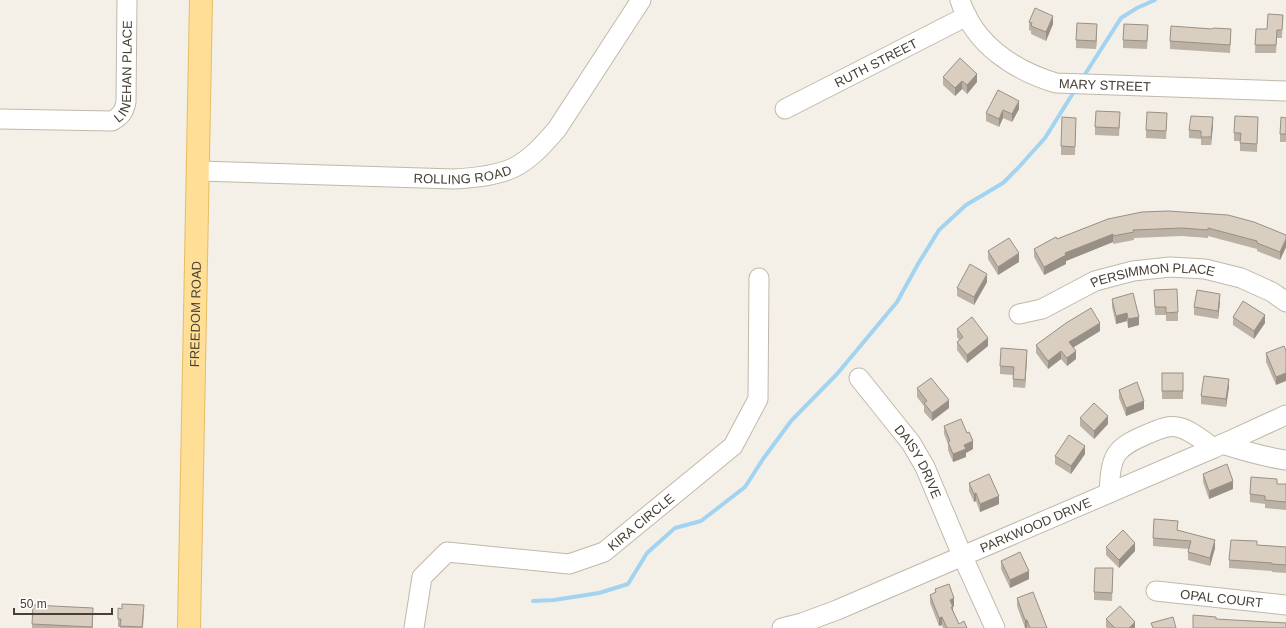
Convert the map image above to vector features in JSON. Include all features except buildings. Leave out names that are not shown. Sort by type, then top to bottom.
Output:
[{"type":"main road","name":"FREEDOM ROAD","points":[[189,628],[201,0]]},
{"type":"street","name":"LINEHAN PLACE","points":[[0,119],[112,121],[118,118],[124,112],[126,102],[127,0]]},
{"type":"street","name":"ROLLING ROAD","points":[[198,171],[454,179],[474,178],[513,168],[545,143],[557,129],[642,0]]},
{"type":"street","name":"MARY STREET","points":[[963,8],[969,22],[979,36],[996,53],[1024,71],[1056,83],[1286,91]]},
{"type":"street","name":"RUTH STREET","points":[[785,109],[963,8]]},
{"type":"street","name":"PERSIMMON PLACE","points":[[1019,314],[1042,309],[1095,281],[1133,271],[1170,267],[1205,269],[1241,278],[1272,292],[1286,302]]},
{"type":"street","name":"KIRA CIRCLE","points":[[414,628],[422,576],[446,552],[569,564],[604,552],[733,446],[758,399],[759,278]]},
{"type":"street","name":"DAISY DRIVE","points":[[859,378],[911,443],[924,467],[995,628]]},
{"type":"street","name":"PARKWOOD DRIVE","points":[[782,628],[803,625],[962,555],[1218,446],[1286,415]]},
{"type":"street","points":[[1109,493],[1110,474],[1118,450],[1127,444],[1164,427],[1177,426],[1218,446],[1269,458],[1286,460]]},
{"type":"street","name":"OPAL COURT","points":[[1156,591],[1286,605]]},
{"type":"waterway","points":[[1082,79],[1121,18],[1137,8],[1155,0]]},
{"type":"waterway","points":[[533,601],[554,600],[599,593],[628,584],[647,553],[675,528],[701,521],[745,487],[763,459],[791,421],[837,374],[897,302],[939,230],[966,205],[1003,183],[1018,168],[1045,138],[1075,90]]}]
